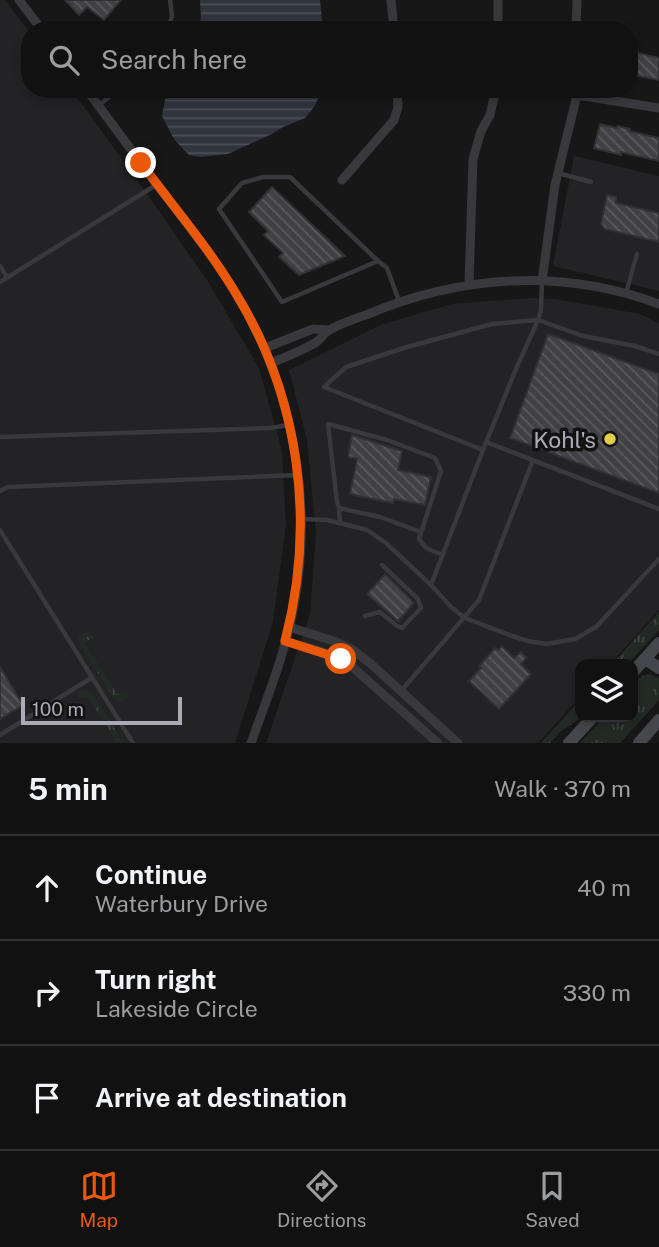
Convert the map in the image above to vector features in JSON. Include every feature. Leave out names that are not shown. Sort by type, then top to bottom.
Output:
[{"type":"main road","points":[[638,667],[659,643]]},
{"type":"main road","points":[[645,659],[659,668]]},
{"type":"main road","points":[[639,743],[659,720]]},
{"type":"main road","points":[[569,743],[588,722]]},
{"type":"street","points":[[19,0],[35,21]]},
{"type":"street","points":[[391,0],[393,21]]},
{"type":"street","points":[[498,0],[498,21]]},
{"type":"street","points":[[576,21],[577,0]]},
{"type":"street","points":[[92,98],[227,279],[265,348],[290,424],[299,475],[299,566],[289,627],[251,743]]},
{"type":"street","points":[[342,180],[394,120],[398,98]]},
{"type":"street","points":[[469,284],[473,159],[494,98]]},
{"type":"street","points":[[542,281],[557,173],[576,98]]},
{"type":"street","points":[[608,98],[659,108]]},
{"type":"street","points":[[265,348],[313,329],[328,330],[399,302],[469,284],[503,281],[581,284],[626,293],[659,304]]},
{"type":"street","points":[[271,363],[318,341],[328,330]]},
{"type":"street","points":[[289,627],[353,650],[458,743]]},
{"type":"street","points":[[285,641],[348,663],[438,743]]},
{"type":"lane","points":[[170,0],[171,21]]},
{"type":"lane","points":[[98,106],[108,98]]},
{"type":"lane","points":[[557,173],[591,182]]},
{"type":"lane","points":[[378,261],[282,302],[219,209],[242,183],[263,177],[290,177],[387,268],[399,302]]},
{"type":"lane","points":[[0,282],[157,185]]},
{"type":"lane","points":[[626,293],[637,254]]},
{"type":"lane","points":[[0,266],[7,277]]},
{"type":"lane","points":[[431,585],[486,442],[538,320],[542,281]]},
{"type":"lane","points":[[483,450],[324,387],[346,368],[407,347],[492,324],[538,320],[583,336],[635,346],[659,354]]},
{"type":"lane","points":[[0,437],[270,428],[290,424]]},
{"type":"lane","points":[[340,523],[328,424],[387,439],[435,458],[441,471],[419,539],[426,548],[443,555]]},
{"type":"lane","points":[[486,442],[659,509]]},
{"type":"lane","points":[[401,691],[479,600],[533,460]]},
{"type":"lane","points":[[0,491],[8,487],[299,475]]},
{"type":"lane","points":[[339,508],[380,517],[421,533]]},
{"type":"lane","points":[[301,519],[327,520],[367,530],[377,536],[465,618],[528,641],[547,644],[575,639],[596,627],[659,559]]},
{"type":"lane","points":[[0,530],[133,743]]},
{"type":"lane","points":[[365,616],[380,612],[402,628],[421,608],[418,599],[382,565]]},
{"type":"lane","points":[[0,734],[91,678]]},
{"type":"shaded area","points":[[0,0],[5,0],[21,21],[21,98],[78,98],[207,280],[259,368],[282,451],[286,525],[273,622],[235,743],[0,743]]},
{"type":"shaded area","points":[[200,0],[320,0],[322,21],[200,21]]},
{"type":"shaded area","points":[[165,98],[318,98],[305,118],[228,154],[200,157],[189,155],[174,139],[162,116]]},
{"type":"shaded area","points":[[574,156],[659,176],[659,291],[553,266]]},
{"type":"shaded area","points":[[529,298],[556,299],[640,314],[659,323],[659,610],[615,659],[575,659],[575,702],[538,743],[266,743],[310,614],[316,533],[307,440],[289,370],[383,324],[452,304]]},
{"type":"green space","points":[[659,612],[659,630],[633,659],[617,659]]},
{"type":"green space","points":[[82,633],[89,633],[93,637],[85,643],[117,694],[127,690],[128,696],[124,701],[118,702],[113,697],[80,645],[78,639]]},
{"type":"green space","points":[[648,674],[659,678],[659,700],[620,743],[580,743],[599,722],[638,722],[639,678]]},
{"type":"green space","points":[[82,690],[93,694],[124,743],[117,743],[88,697],[77,697],[77,692]]},
{"type":"green space","points":[[575,706],[575,721],[550,743],[541,743]]},
{"type":"building","points":[[65,0],[121,0],[104,20],[87,7],[79,15]]},
{"type":"building","points":[[638,53],[659,58],[659,80],[638,76]]},
{"type":"building","points":[[600,124],[618,126],[659,138],[659,161],[594,148]]},
{"type":"building","points":[[272,187],[345,256],[299,275],[279,257],[283,253],[264,235],[268,231],[249,212]]},
{"type":"building","points":[[607,195],[616,197],[616,203],[659,213],[659,242],[605,229],[601,224]]},
{"type":"building","points":[[548,334],[659,374],[659,493],[510,438]]},
{"type":"building","points":[[352,435],[402,451],[398,470],[431,477],[425,505],[394,499],[393,503],[350,494],[357,459],[348,457]]},
{"type":"building","points":[[385,574],[414,603],[398,621],[367,594]]},
{"type":"building","points":[[502,646],[514,658],[521,652],[527,658],[521,664],[531,674],[499,709],[469,681],[495,648],[498,650]]},
{"type":"building","points":[[0,667],[23,705],[0,719]]},
{"type":"place","name":"Kohl's","points":[[610,439]]},
{"type":"route","points":[[141,163],[227,279],[271,363],[290,424],[299,475],[301,506],[299,566],[294,607],[285,641],[341,659]]}]
